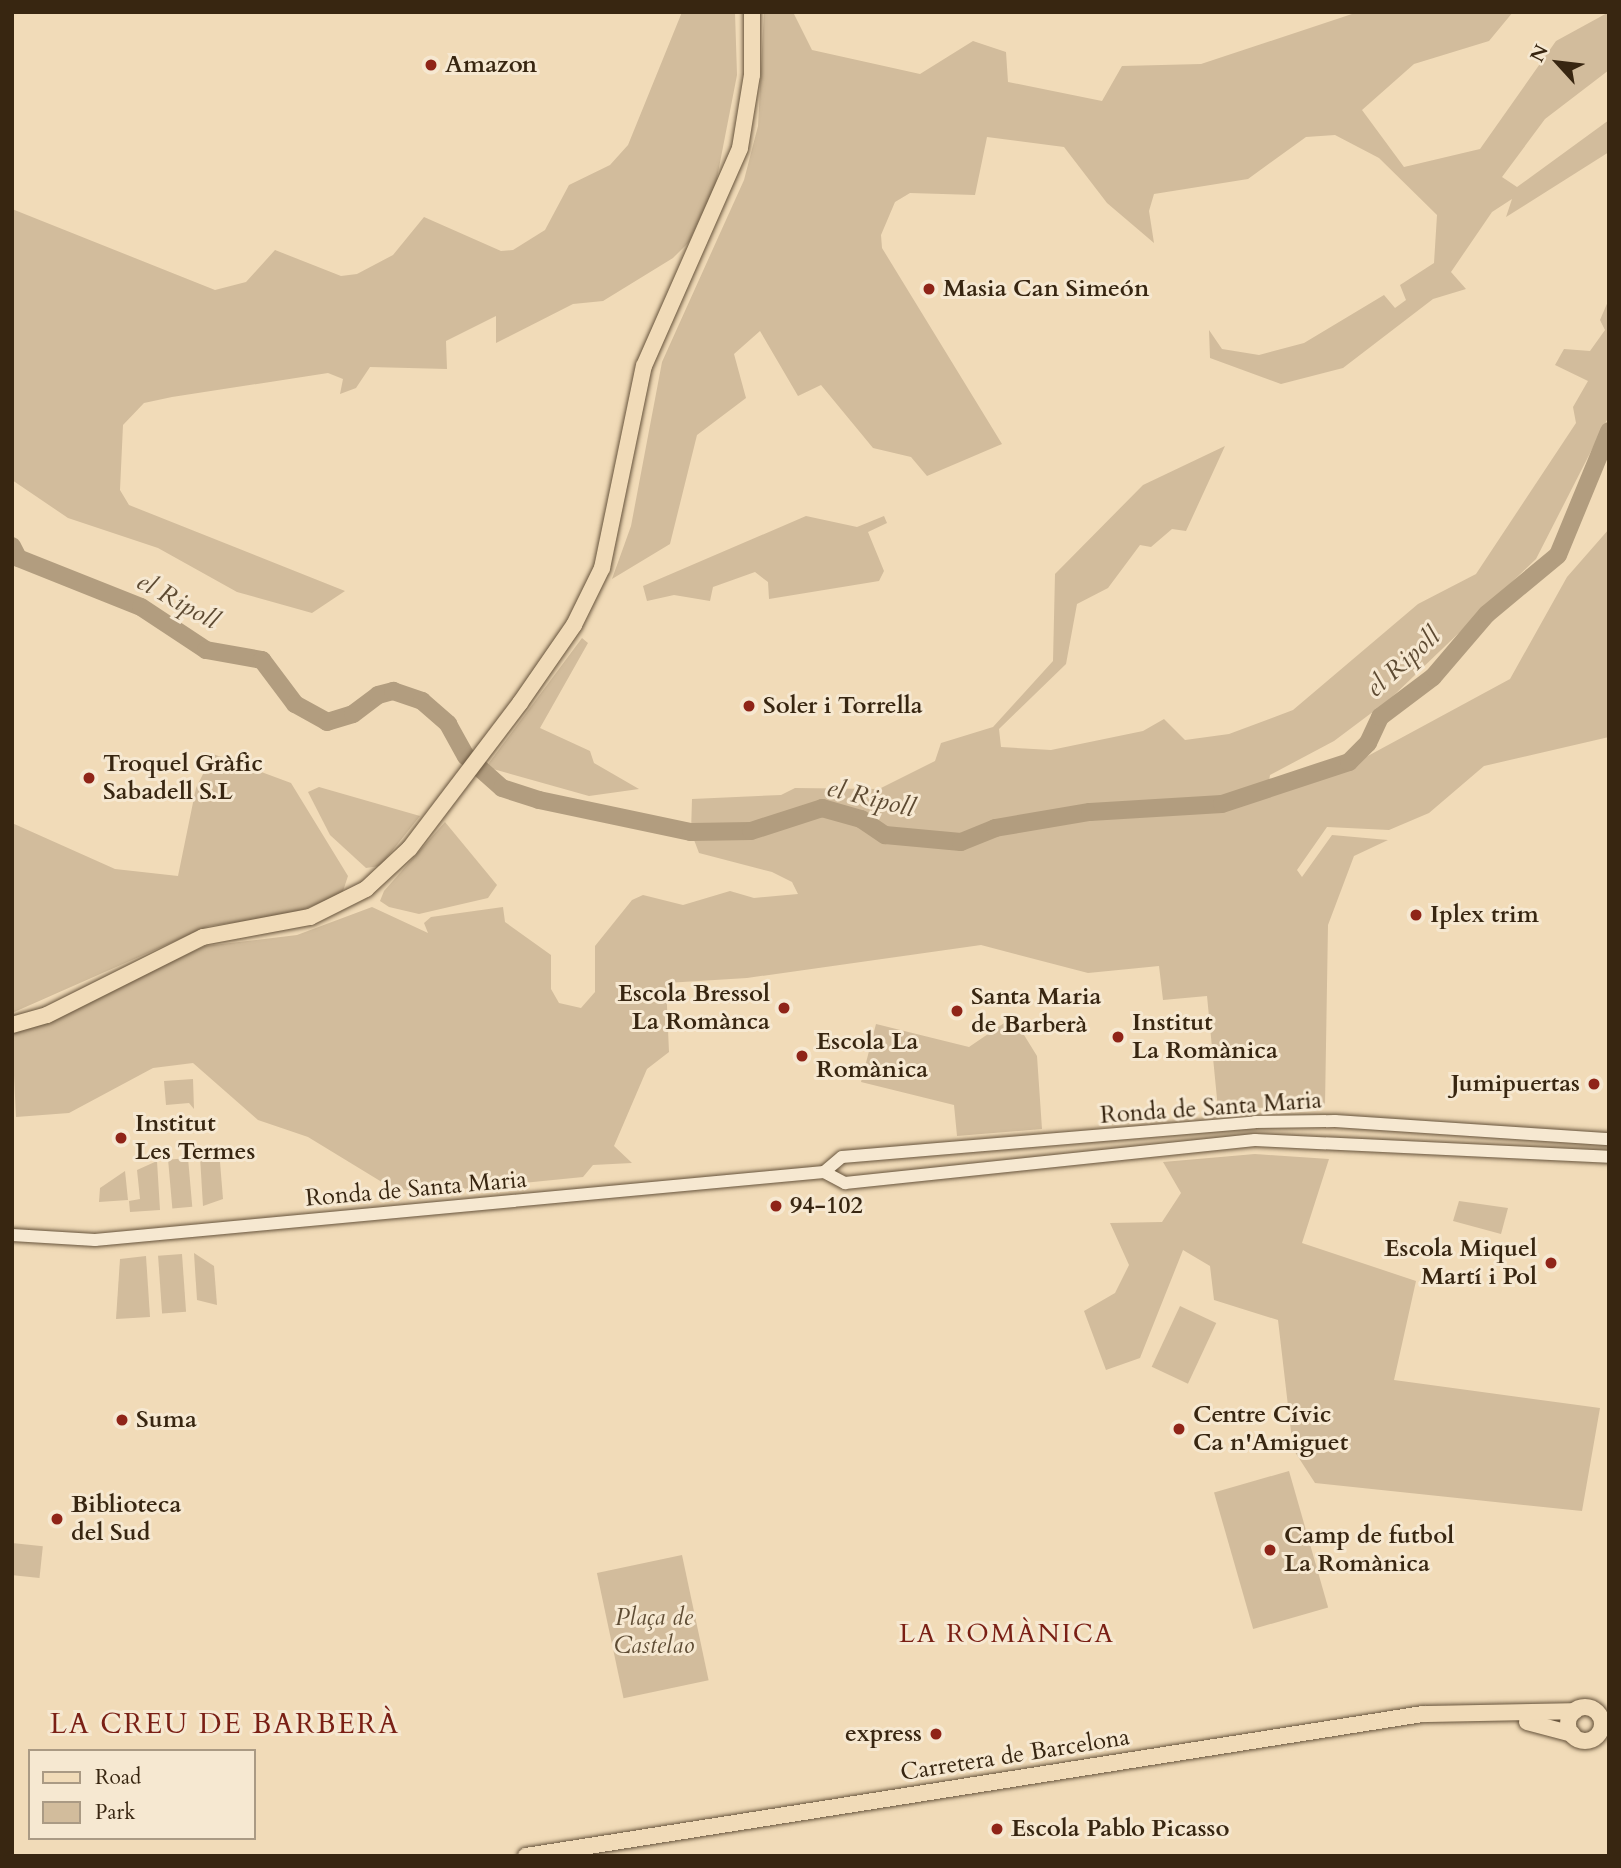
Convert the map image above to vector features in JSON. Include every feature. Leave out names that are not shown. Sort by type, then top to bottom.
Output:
[{"type":"main road","points":[[12,1025],[203,937],[334,908],[374,883],[410,848],[520,702],[575,625],[602,568],[644,366],[740,148],[752,75],[752,12]]},
{"type":"main road","points":[[1589,1708],[1604,1717],[1603,1734],[1582,1741],[1572,1734],[1576,1711],[1589,1708]]},
{"type":"main road","name":"Carretera de Barcelona","points":[[526,1856],[1376,1720],[1576,1711]]},
{"type":"main road","name":"Carretera de Barcelona","points":[[1512,1714],[1572,1734]]},
{"type":"street","name":"Ronda de Santa Maria","points":[[824,1172],[831,1160],[853,1155],[1255,1122],[1335,1121],[1609,1139]]},
{"type":"street","name":"Ronda de Santa Maria","points":[[12,1236],[95,1240],[824,1172],[845,1183],[1255,1140],[1609,1157]]},
{"type":"green space","points":[[682,12],[735,12],[737,75],[716,183],[689,242],[673,258],[603,301],[573,304],[496,343],[496,316],[446,341],[447,369],[370,367],[356,388],[340,394],[343,379],[328,373],[172,397],[144,403],[123,425],[120,490],[129,505],[345,591],[312,613],[237,592],[158,548],[68,518],[12,480],[12,209],[215,290],[246,282],[275,250],[341,276],[357,274],[393,255],[424,217],[501,251],[513,250],[545,230],[569,185],[610,165],[628,145]]},
{"type":"green space","points":[[764,12],[793,12],[812,50],[920,74],[973,41],[1006,52],[1008,82],[1102,101],[1122,66],[1201,64],[1358,12],[1513,12],[1489,41],[1414,64],[1362,110],[1404,167],[1480,149],[1556,41],[1609,12],[1609,70],[1545,119],[1502,177],[1517,187],[1609,120],[1609,152],[1506,217],[1512,199],[1492,212],[1451,272],[1466,289],[1433,299],[1343,368],[1281,384],[1210,358],[1209,330],[1222,349],[1259,355],[1304,343],[1384,295],[1395,308],[1406,300],[1400,285],[1434,263],[1437,215],[1379,158],[1335,135],[1306,137],[1248,179],[1154,194],[1149,211],[1154,243],[1107,203],[1064,147],[987,137],[975,195],[910,193],[895,202],[881,235],[882,248],[1002,444],[927,476],[911,457],[873,448],[821,385],[798,396],[760,331],[734,354],[746,398],[697,435],[670,544],[612,579],[631,526],[662,362],[744,180],[758,126]]},
{"type":"green space","points":[[1609,299],[1609,416],[1536,559],[1390,699],[1334,741],[1270,775],[1267,793],[1353,764],[1510,679],[1567,577],[1609,529],[1609,737],[1484,766],[1429,813],[1389,830],[1327,827],[1297,870],[1302,877],[1332,835],[1388,840],[1354,856],[1328,925],[1325,1106],[1218,1109],[1207,996],[1163,1000],[1159,966],[1088,973],[981,945],[747,978],[666,983],[669,1052],[647,1069],[614,1146],[632,1163],[593,1165],[583,1177],[422,1193],[390,1187],[308,1137],[258,1120],[193,1063],[153,1068],[69,1113],[16,1117],[12,1034],[205,946],[297,935],[372,907],[428,933],[424,923],[431,917],[503,907],[505,922],[551,955],[551,989],[559,1003],[581,1008],[595,992],[595,946],[632,900],[643,895],[683,905],[730,891],[754,898],[798,894],[792,882],[772,872],[699,853],[691,832],[692,799],[781,795],[795,788],[879,789],[935,761],[941,743],[993,727],[1053,661],[1055,574],[1143,485],[1225,446],[1186,531],[1172,529],[1151,547],[1140,545],[1108,588],[1077,604],[1066,664],[999,729],[1001,747],[1051,750],[1143,731],[1164,719],[1185,740],[1229,734],[1293,710],[1418,604],[1476,574],[1576,423],[1573,407],[1588,381],[1555,365],[1564,349],[1590,351],[1605,330],[1600,320]]},
{"type":"green space","points":[[806,516],[857,527],[884,516],[887,523],[868,532],[884,571],[879,581],[769,599],[768,582],[755,572],[713,587],[710,601],[674,595],[647,601],[643,586]]},
{"type":"green space","points":[[582,638],[588,643],[540,728],[590,751],[594,763],[639,789],[589,796],[486,767]]},
{"type":"green space","points":[[213,754],[291,783],[348,876],[342,894],[290,915],[209,926],[12,1013],[12,823],[115,869],[178,876],[196,788]]},
{"type":"green space","points":[[319,787],[420,816],[380,866],[366,868],[330,835],[308,792]]},
{"type":"green space","points":[[445,822],[497,885],[488,898],[419,914],[389,907],[380,901],[384,891]]},
{"type":"green space","points":[[1013,1017],[1037,1056],[1042,1129],[957,1136],[954,1105],[861,1082],[876,1024],[969,1047]]},
{"type":"green space","points":[[193,1079],[194,1109],[189,1103],[166,1105],[164,1081]]},
{"type":"green space","points":[[219,1150],[223,1199],[203,1206],[200,1157]]},
{"type":"green space","points":[[1255,1154],[1329,1159],[1302,1243],[1416,1281],[1394,1380],[1600,1408],[1582,1511],[1315,1483],[1293,1449],[1278,1320],[1214,1300],[1210,1266],[1183,1250],[1140,1358],[1106,1370],[1084,1311],[1115,1293],[1129,1265],[1110,1223],[1162,1222],[1181,1193],[1163,1162]]},
{"type":"green space","points":[[188,1158],[192,1207],[172,1209],[168,1160]]},
{"type":"green space","points":[[157,1161],[160,1210],[130,1212],[129,1201],[140,1199],[137,1170]]},
{"type":"green space","points":[[125,1171],[128,1200],[99,1202],[100,1188]]},
{"type":"green space","points":[[1459,1201],[1508,1208],[1501,1234],[1453,1221]]},
{"type":"green space","points":[[194,1253],[214,1266],[217,1305],[197,1300]]},
{"type":"green space","points":[[182,1254],[186,1312],[162,1314],[158,1256]]},
{"type":"green space","points":[[146,1256],[150,1317],[116,1319],[120,1259]]},
{"type":"green space","points":[[1180,1306],[1216,1323],[1188,1384],[1152,1367]]},
{"type":"green space","name":"Camp de futbol La Romànica","points":[[1289,1471],[1328,1607],[1253,1629],[1214,1492]]},
{"type":"green space","points":[[12,1543],[43,1546],[39,1578],[12,1575]]},
{"type":"green space","name":"Plaça de Castelao","points":[[682,1555],[709,1680],[624,1698],[597,1573]]},
{"type":"waterway","name":"el Ripoll","points":[[12,546],[18,558],[141,607],[206,650],[262,660],[295,704],[327,722],[353,714],[378,695],[393,691],[422,701],[448,724],[466,756],[502,788],[539,800],[691,832],[751,831],[822,808],[861,819],[885,835],[961,842],[995,828],[1090,812],[1222,804],[1349,762],[1368,743],[1380,717],[1433,677],[1487,614],[1558,555],[1609,431]]},
{"type":"place","name":"Amazon","points":[[431,65]]},
{"type":"place","name":"Masia Can Simeón","points":[[929,289]]},
{"type":"place","name":"Soler i Torrella","points":[[749,706]]},
{"type":"place","name":"Troquel Gràfic Sabadell S.L","points":[[89,778]]},
{"type":"place","name":"Iplex trim","points":[[1416,915]]},
{"type":"place","name":"Escola Bressol La Romànca","points":[[784,1008]]},
{"type":"place","name":"Santa Maria de Barberà","points":[[957,1011]]},
{"type":"place","name":"Institut La Romànica","points":[[1118,1037]]},
{"type":"place","name":"Escola La Romànica","points":[[802,1056]]},
{"type":"place","name":"Jumipuertas","points":[[1594,1084]]},
{"type":"place","name":"Institut Les Termes","points":[[121,1138]]},
{"type":"place","name":"94-102","points":[[776,1206]]},
{"type":"place","name":"Escola Miquel Martí i Pol","points":[[1551,1263]]},
{"type":"place","name":"Suma","points":[[122,1420]]},
{"type":"place","name":"Centre Cívic Ca n'Amiguet","points":[[1179,1429]]},
{"type":"place","name":"Biblioteca del Sud","points":[[57,1519]]},
{"type":"place","name":"Camp de futbol La Romànica","points":[[1270,1550]]},
{"type":"place","name":"express","points":[[936,1734]]},
{"type":"place","name":"Escola Pablo Picasso","points":[[997,1829]]},
{"type":"district","name":"LA ROMÀNICA","points":[[1007,1634]]},
{"type":"district","name":"LA CREU DE BARBERÀ","points":[[225,1724]]}]
